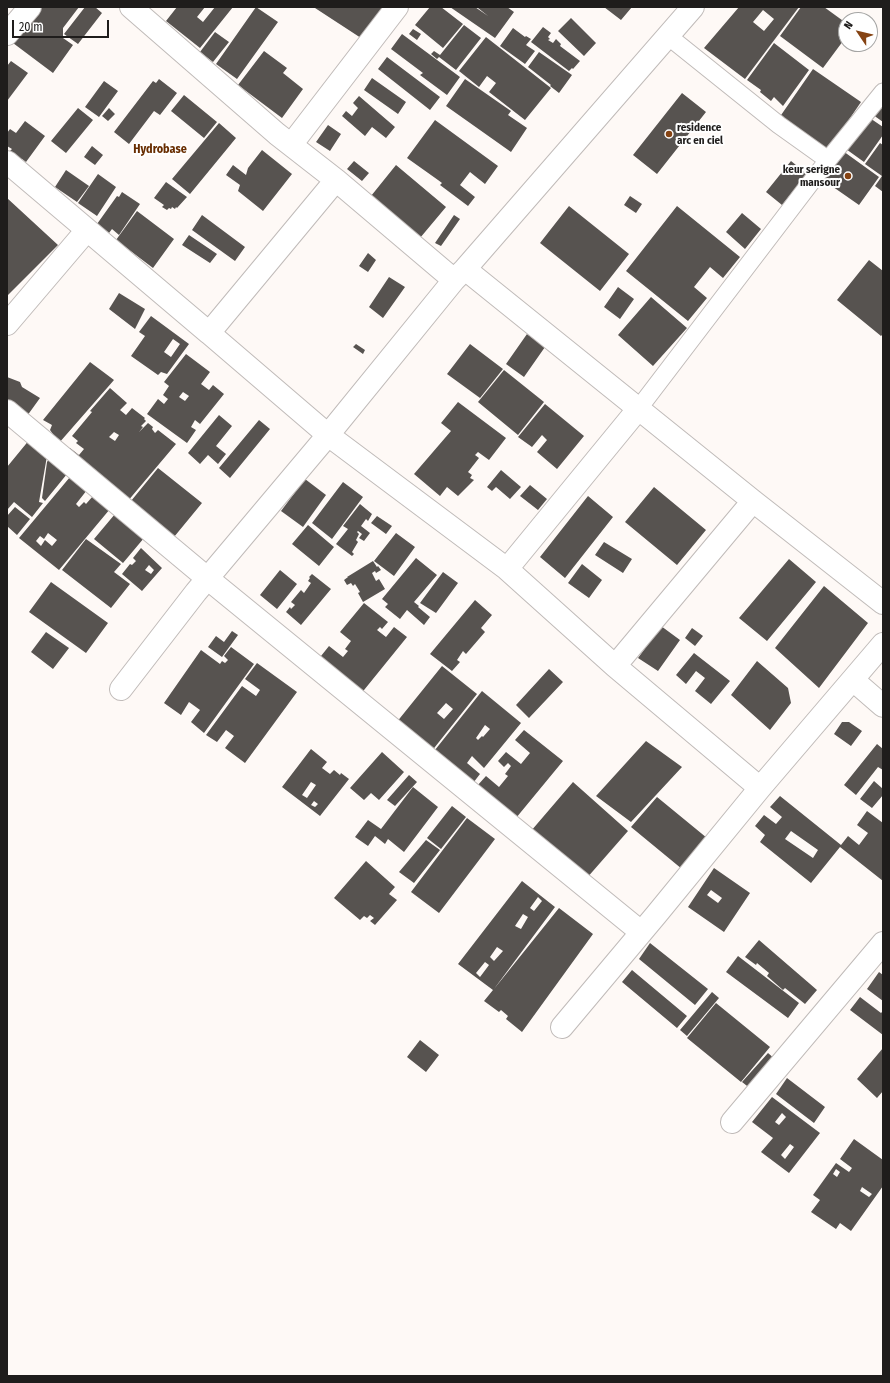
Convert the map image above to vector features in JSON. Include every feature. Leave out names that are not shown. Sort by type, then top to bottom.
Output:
[{"type":"street","points":[[7,34],[30,7]]},
{"type":"street","points":[[131,7],[291,145],[459,275],[639,408],[753,501],[883,603]]},
{"type":"street","points":[[291,145],[397,7]]},
{"type":"street","points":[[121,689],[207,578],[328,436],[459,275],[693,7]]},
{"type":"street","points":[[7,162],[328,436],[507,569],[615,666],[760,788]]},
{"type":"street","points":[[209,333],[336,180]]},
{"type":"street","points":[[7,324],[87,230]]},
{"type":"street","points":[[507,569],[639,408]]},
{"type":"street","points":[[7,411],[207,578],[641,932]]},
{"type":"street","points":[[615,666],[753,501]]},
{"type":"street","points":[[562,1027],[760,788],[883,644]]},
{"type":"street","points":[[853,680],[883,706]]},
{"type":"street","points":[[732,1122],[883,944]]},
{"type":"lane","points":[[668,36],[779,125],[828,160]]},
{"type":"lane","points":[[639,408],[828,160],[883,92]]},
{"type":"building","points":[[41,7],[79,7],[63,28],[63,38],[73,45],[53,73],[13,43]]},
{"type":"building","points":[[85,7],[95,7],[102,13],[78,44],[64,34]]},
{"type":"building","points":[[177,7],[205,7],[197,17],[203,22],[215,7],[233,7],[200,48],[166,21]]},
{"type":"building","points":[[256,7],[278,22],[237,79],[216,64]]},
{"type":"building","points":[[430,7],[441,7],[463,24],[443,48],[415,25]]},
{"type":"building","points":[[450,7],[475,7],[488,16],[478,8],[507,7],[514,12],[495,38]]},
{"type":"building","points":[[604,7],[632,7],[621,20]]},
{"type":"building","points":[[739,7],[799,7],[745,79],[704,48]],"holes":[[[763,10],[774,19],[764,31],[753,22]]]},
{"type":"building","points":[[801,7],[824,7],[838,17],[838,48],[823,68],[780,36]]},
{"type":"building","points":[[315,8],[383,8],[361,38]]},
{"type":"building","points":[[571,18],[596,43],[584,56],[558,31]]},
{"type":"building","points":[[464,25],[481,38],[456,70],[439,57],[437,59],[431,54],[434,51],[440,55]]},
{"type":"building","points":[[543,27],[551,33],[548,37],[550,39],[548,40],[553,43],[556,39],[561,44],[560,46],[580,61],[573,69],[572,68],[569,71],[531,42]]},
{"type":"building","points":[[513,28],[525,37],[526,36],[531,39],[526,45],[535,51],[525,64],[500,46]]},
{"type":"building","points":[[413,29],[421,34],[417,40],[409,34]]},
{"type":"building","points":[[215,32],[229,42],[213,62],[200,52]]},
{"type":"building","points":[[402,34],[460,77],[447,95],[420,75],[423,73],[391,49]]},
{"type":"building","points":[[486,37],[551,88],[525,120],[489,92],[496,83],[487,76],[479,87],[459,71]]},
{"type":"building","points":[[774,43],[809,70],[783,106],[774,97],[771,101],[760,92],[761,90],[747,80]]},
{"type":"building","points":[[264,51],[287,68],[283,73],[303,89],[282,118],[238,85]]},
{"type":"building","points":[[539,52],[572,75],[559,93],[528,67]]},
{"type":"building","points":[[387,57],[440,97],[430,110],[378,69]]},
{"type":"building","points":[[11,61],[28,73],[7,101],[7,66]]},
{"type":"building","points":[[813,69],[861,102],[827,152],[779,118]]},
{"type":"building","points":[[372,78],[406,102],[398,114],[364,90]]},
{"type":"building","points":[[159,79],[177,93],[160,115],[154,111],[129,144],[114,132],[153,81],[156,83]]},
{"type":"building","points":[[465,79],[511,111],[508,115],[527,128],[511,152],[446,106]]},
{"type":"building","points":[[104,81],[118,91],[99,117],[85,107]]},
{"type":"building","name":"residence arc en ciel","points":[[682,93],[706,112],[657,174],[633,155]]},
{"type":"building","points":[[883,93],[883,122],[869,112]]},
{"type":"building","points":[[184,95],[217,122],[204,138],[171,111]]},
{"type":"building","points":[[359,96],[395,127],[386,138],[372,127],[365,136],[342,116],[346,111],[352,116],[358,108],[353,103]]},
{"type":"building","points":[[78,108],[93,120],[66,153],[51,141]]},
{"type":"building","points":[[109,108],[115,114],[108,121],[102,116]]},
{"type":"building","name":"keur serigne mansour","points":[[861,112],[883,127],[883,135],[864,162],[839,144]]},
{"type":"building","points":[[435,120],[498,166],[485,184],[470,172],[460,185],[475,197],[468,206],[440,185],[442,183],[407,158]]},
{"type":"building","points":[[25,121],[45,136],[26,162],[22,159],[21,161],[10,151],[12,149],[7,146],[7,133],[10,129],[16,133]]},
{"type":"building","points":[[219,123],[236,138],[190,194],[172,179]]},
{"type":"building","points":[[328,125],[341,134],[330,151],[316,142]]},
{"type":"building","points":[[880,143],[883,145],[883,192],[875,186],[882,176],[865,164]]},
{"type":"building","points":[[92,146],[103,155],[95,165],[84,157]]},
{"type":"building","name":"keur serigne mansour","points":[[836,146],[879,177],[859,205],[816,175]]},
{"type":"building","points":[[262,150],[292,174],[263,211],[238,191],[240,185],[226,175],[233,165],[246,175],[248,168]]},
{"type":"building","points":[[354,161],[369,173],[362,181],[347,169]]},
{"type":"building","points":[[791,161],[807,174],[782,205],[766,192]]},
{"type":"building","points":[[396,165],[446,207],[420,238],[371,196]]},
{"type":"building","points":[[66,170],[89,186],[77,202],[55,187]]},
{"type":"building","points":[[98,174],[116,187],[97,216],[78,203]]},
{"type":"building","points":[[166,182],[187,197],[175,209],[172,207],[171,209],[169,208],[167,210],[162,207],[164,205],[154,198]]},
{"type":"building","points":[[122,192],[140,204],[119,235],[112,229],[109,233],[97,224],[117,196],[119,197]]},
{"type":"building","points":[[630,196],[642,204],[636,213],[624,205]]},
{"type":"building","points":[[7,198],[58,245],[7,296]]},
{"type":"building","points":[[569,206],[629,254],[600,291],[540,243]]},
{"type":"building","points":[[677,206],[740,257],[723,278],[710,267],[694,287],[707,298],[688,321],[626,271]]},
{"type":"building","points":[[137,211],[174,239],[153,268],[116,240]]},
{"type":"building","points":[[742,213],[761,229],[745,249],[726,232]]},
{"type":"building","points":[[202,215],[245,247],[235,261],[192,230]]},
{"type":"building","points":[[454,215],[460,219],[441,246],[435,243]]},
{"type":"building","points":[[189,235],[217,254],[210,263],[182,245]]},
{"type":"building","points":[[368,253],[376,260],[368,272],[359,266]]},
{"type":"building","points":[[869,260],[883,271],[883,334],[881,336],[837,300]]},
{"type":"building","points":[[389,277],[405,287],[383,318],[369,307]]},
{"type":"building","points":[[618,287],[634,299],[620,319],[604,307]]},
{"type":"building","points":[[119,293],[145,309],[135,329],[109,309]]},
{"type":"building","points":[[651,297],[687,328],[653,366],[618,335]]},
{"type":"building","points":[[151,316],[189,344],[167,374],[161,372],[158,375],[131,356],[145,336],[139,332]],"holes":[[[173,339],[180,344],[171,357],[164,352]]]},
{"type":"building","points":[[527,334],[545,347],[524,377],[506,364]]},
{"type":"building","points":[[356,344],[365,350],[363,354],[353,347]]},
{"type":"building","points":[[470,344],[503,369],[480,398],[447,374]]},
{"type":"building","points":[[186,354],[210,372],[201,384],[209,390],[213,385],[224,394],[200,424],[195,420],[191,427],[196,430],[187,443],[147,414],[158,399],[164,404],[168,399],[163,395],[169,386],[164,382]],"holes":[[[183,392],[189,396],[185,401],[179,397]]]},
{"type":"building","points":[[90,362],[114,380],[59,443],[50,430],[52,425],[43,420]]},
{"type":"building","points":[[504,370],[544,402],[518,435],[478,402]]},
{"type":"building","points":[[7,377],[20,382],[22,387],[40,398],[27,416],[7,399]]},
{"type":"building","points":[[110,388],[127,403],[120,410],[126,415],[132,408],[145,418],[144,419],[146,421],[141,426],[143,427],[139,432],[148,423],[153,427],[152,429],[155,433],[158,430],[176,444],[127,502],[67,452],[70,448],[79,455],[84,449],[76,443],[78,441],[72,436],[92,412],[90,411]],"holes":[[[114,432],[119,435],[115,441],[109,437]]]},
{"type":"building","points":[[458,402],[506,438],[489,460],[478,452],[475,455],[479,458],[468,472],[472,475],[470,478],[474,480],[458,496],[447,487],[440,496],[414,474],[451,431],[441,423]]},
{"type":"building","points":[[545,404],[584,436],[557,469],[537,452],[547,440],[542,435],[532,447],[518,437]]},
{"type":"building","points":[[219,415],[232,426],[216,446],[226,454],[218,464],[208,455],[200,464],[188,453]]},
{"type":"building","points":[[259,420],[270,429],[230,478],[219,468]]},
{"type":"building","points":[[30,439],[47,456],[39,502],[43,503],[32,517],[14,502],[7,510],[7,467]]},
{"type":"building","points":[[49,459],[67,474],[45,501],[42,498],[47,462]]},
{"type":"building","points":[[158,468],[202,503],[174,537],[131,501]]},
{"type":"building","points":[[501,470],[521,487],[510,499],[496,487],[492,491],[487,487]]},
{"type":"building","points":[[70,477],[87,490],[76,504],[79,507],[84,502],[86,504],[93,496],[110,509],[59,570],[19,538]],"holes":[[[48,533],[57,540],[52,546],[45,540],[41,546],[36,541],[40,536],[44,539]]]},
{"type":"building","points":[[305,479],[326,495],[303,527],[281,511]]},
{"type":"building","points":[[343,482],[363,497],[332,539],[312,523]]},
{"type":"building","points":[[530,485],[547,499],[538,510],[520,496]]},
{"type":"building","points":[[654,487],[706,530],[677,565],[625,522]]},
{"type":"building","points":[[588,496],[613,517],[565,578],[540,557]]},
{"type":"building","points":[[360,504],[372,514],[368,521],[366,519],[361,526],[370,533],[364,541],[359,538],[362,534],[358,531],[357,532],[359,534],[356,540],[358,542],[352,552],[354,554],[352,556],[336,544],[348,529],[343,526]]},
{"type":"building","points":[[15,507],[30,519],[17,535],[7,526],[7,516]]},
{"type":"building","points":[[115,514],[144,538],[123,563],[94,539]]},
{"type":"building","points":[[377,516],[392,526],[386,534],[371,523]]},
{"type":"building","points":[[308,525],[334,547],[319,566],[292,544]]},
{"type":"building","points":[[396,533],[415,547],[394,576],[374,561]]},
{"type":"building","points":[[86,539],[121,564],[114,572],[130,584],[111,608],[62,570]]},
{"type":"building","points":[[604,542],[632,559],[623,573],[595,555]]},
{"type":"building","points":[[141,548],[162,568],[142,591],[122,574],[130,564],[132,565],[136,561],[133,558]],"holes":[[[149,565],[154,570],[151,574],[145,570]]]},
{"type":"building","points":[[416,558],[437,575],[414,602],[430,617],[424,625],[407,610],[400,619],[385,607],[388,604],[382,599]]},
{"type":"building","points":[[789,559],[816,582],[767,641],[739,618]]},
{"type":"building","points":[[373,561],[381,570],[376,573],[375,571],[372,573],[376,581],[379,579],[385,589],[363,602],[358,593],[360,592],[355,584],[353,586],[351,583],[347,585],[344,580]]},
{"type":"building","points":[[582,564],[602,580],[589,598],[568,583]]},
{"type":"building","points":[[280,570],[297,584],[277,609],[260,595]]},
{"type":"building","points":[[443,572],[458,583],[436,613],[420,603]]},
{"type":"building","points":[[312,574],[331,589],[301,625],[286,612],[290,607],[291,609],[295,605],[291,602],[301,590],[304,593],[311,583],[308,581]]},
{"type":"building","points":[[51,582],[108,623],[86,653],[29,612]]},
{"type":"building","points":[[824,586],[868,623],[819,688],[775,648]]},
{"type":"building","points":[[475,600],[492,615],[481,628],[485,632],[466,654],[463,651],[457,660],[460,662],[452,671],[430,654]]},
{"type":"building","points":[[364,603],[388,622],[382,629],[380,627],[377,630],[386,637],[394,627],[407,637],[360,695],[317,661],[329,646],[343,657],[348,651],[345,649],[351,641],[340,632]]},
{"type":"building","points":[[661,626],[680,640],[658,671],[638,658]]},
{"type":"building","points":[[692,628],[703,636],[695,646],[685,638]]},
{"type":"building","points":[[232,631],[238,635],[222,657],[208,647],[216,636],[224,642]]},
{"type":"building","points":[[46,632],[69,648],[53,669],[31,652]]},
{"type":"building","points":[[231,647],[254,664],[204,733],[191,722],[200,710],[189,702],[181,715],[164,703],[201,650],[220,664],[222,661],[225,663],[228,660],[224,656]]},
{"type":"building","points":[[694,653],[730,681],[711,704],[695,691],[705,678],[696,671],[686,684],[676,675]]},
{"type":"building","points":[[757,661],[788,688],[791,703],[770,730],[731,695]]},
{"type":"building","points":[[257,663],[297,692],[245,763],[225,748],[234,736],[226,730],[217,742],[206,735],[242,686],[256,696],[260,690],[245,679]]},
{"type":"building","points":[[442,666],[477,694],[431,752],[396,723]],"holes":[[[446,703],[453,709],[444,719],[437,713]]]},
{"type":"building","points":[[549,669],[563,682],[529,718],[516,705]]},
{"type":"building","points":[[482,691],[521,723],[484,768],[472,756],[467,763],[480,774],[470,787],[431,755]],"holes":[[[485,725],[490,729],[483,737],[482,736],[478,740],[476,738]]]},
{"type":"building","points":[[842,722],[849,722],[862,731],[851,746],[834,734]]},
{"type":"building","points":[[524,730],[563,761],[516,818],[477,786],[486,776],[499,787],[508,776],[505,774],[511,766],[508,763],[504,767],[498,761],[506,752],[521,764],[530,753],[515,740]]},
{"type":"building","points":[[646,741],[682,767],[631,822],[596,796]]},
{"type":"building","points":[[877,744],[883,749],[883,770],[878,767],[856,795],[844,785]]},
{"type":"building","points":[[311,749],[327,762],[322,768],[330,774],[334,770],[340,775],[341,773],[349,779],[320,816],[282,787]],"holes":[[[311,782],[316,785],[307,798],[302,795]],[[314,801],[318,804],[315,807],[311,805]]]},
{"type":"building","points":[[382,752],[404,772],[379,800],[371,793],[364,800],[350,788]]},
{"type":"building","points":[[409,775],[417,782],[395,806],[387,800]]},
{"type":"building","points":[[874,781],[883,789],[883,795],[872,808],[860,799]]},
{"type":"building","points":[[573,782],[628,831],[586,879],[531,831]]},
{"type":"building","points":[[413,787],[438,807],[404,852],[388,839],[385,844],[375,836],[368,846],[355,837],[368,820],[381,829]]},
{"type":"building","points":[[780,796],[841,845],[848,836],[859,845],[868,833],[857,825],[867,811],[883,823],[883,881],[840,847],[811,883],[760,842],[765,835],[755,826],[764,815],[776,824],[782,817],[770,807]],"holes":[[[791,831],[818,850],[813,858],[785,839]]]},
{"type":"building","points":[[657,797],[707,838],[682,869],[631,827]]},
{"type":"building","points":[[452,806],[466,817],[441,849],[427,838]]},
{"type":"building","points":[[467,818],[495,839],[439,913],[411,892]]},
{"type":"building","points":[[426,840],[440,850],[414,883],[399,872]]},
{"type":"building","points":[[366,861],[395,887],[389,894],[397,900],[375,925],[370,921],[374,918],[370,915],[367,918],[364,916],[360,920],[334,898]]},
{"type":"building","points":[[714,868],[750,893],[724,932],[688,907]],"holes":[[[711,890],[722,898],[718,903],[707,895]]]},
{"type":"building","points":[[522,881],[555,907],[494,989],[559,908],[593,934],[522,1032],[506,1019],[508,1016],[501,1010],[499,1012],[484,1001],[493,990],[458,964]],"holes":[[[538,897],[542,901],[534,911],[530,908]],[[523,914],[528,917],[521,929],[515,926]],[[497,947],[503,951],[494,961],[490,957]],[[485,962],[489,965],[480,977],[476,973]]]},
{"type":"building","points":[[759,940],[817,990],[805,1004],[785,988],[783,990],[767,976],[769,973],[757,963],[756,965],[745,957]]},
{"type":"building","points":[[650,943],[708,989],[695,1005],[639,959]]},
{"type":"building","points":[[738,956],[799,1003],[788,1018],[726,972]]},
{"type":"building","points":[[632,970],[687,1016],[677,1028],[622,982]]},
{"type":"building","points":[[879,972],[883,975],[883,1001],[867,989]]},
{"type":"building","points":[[712,992],[719,998],[687,1036],[680,1030]]},
{"type":"building","points":[[860,997],[881,1013],[883,1011],[883,1035],[850,1010]]},
{"type":"building","points":[[716,1003],[770,1047],[741,1082],[687,1038]]},
{"type":"building","points":[[420,1040],[439,1055],[426,1072],[407,1057]]},
{"type":"building","points":[[883,1048],[883,1091],[877,1098],[857,1079]]},
{"type":"building","points":[[768,1053],[776,1060],[751,1089],[742,1082]]},
{"type":"building","points":[[787,1078],[825,1107],[814,1123],[776,1094]]},
{"type":"building","points":[[772,1097],[820,1133],[789,1173],[761,1152],[773,1138],[752,1122]],"holes":[[[782,1113],[786,1117],[779,1125],[775,1122]],[[790,1144],[794,1147],[785,1159],[781,1155]]]},
{"type":"building","points":[[854,1139],[883,1160],[883,1186],[851,1231],[840,1223],[836,1229],[811,1212],[820,1200],[813,1195],[836,1163],[849,1172],[852,1168],[840,1159]],"holes":[[[836,1169],[840,1172],[837,1177],[833,1174]],[[862,1187],[872,1194],[869,1197],[860,1191]]]},
{"type":"place","name":"residence arc en ciel","points":[[669,134]]},
{"type":"place","name":"keur serigne mansour","points":[[848,176]]},
{"type":"district","name":"Hydrobase","points":[[160,150]]}]
